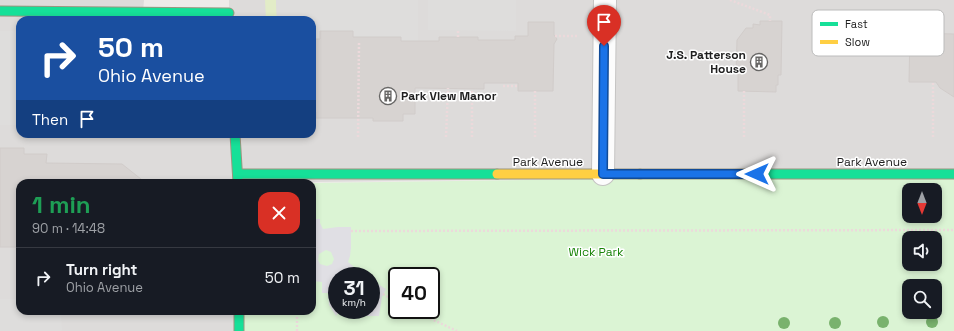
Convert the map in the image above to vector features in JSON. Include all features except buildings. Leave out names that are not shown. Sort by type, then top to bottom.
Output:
[{"type":"street","points":[[603,174],[605,0]]},
{"type":"street","points":[[0,11],[229,13]]},
{"type":"street","points":[[235,138],[238,179]]},
{"type":"street","name":"Park Avenue","points":[[238,179],[603,174],[954,174]]},
{"type":"street","points":[[239,315],[239,331]]},
{"type":"path","points":[[730,0],[770,15],[770,21]]},
{"type":"path","points":[[458,31],[458,37]]},
{"type":"path","points":[[555,36],[577,36]]},
{"type":"path","points":[[358,137],[359,43]]},
{"type":"path","points":[[712,70],[736,70]]},
{"type":"path","points":[[933,82],[933,137]]},
{"type":"path","points":[[503,86],[518,86]]},
{"type":"path","points":[[446,137],[448,88]]},
{"type":"path","points":[[472,89],[472,137]]},
{"type":"path","points":[[535,91],[535,137]]},
{"type":"path","points":[[744,91],[744,137]]},
{"type":"path","points":[[351,231],[954,230]]},
{"type":"path","points":[[383,294],[388,297]]},
{"type":"path","points":[[297,315],[297,331]]},
{"type":"path","points":[[431,319],[457,331]]},
{"type":"shaded area","points":[[0,0],[144,0],[143,12],[229,12],[229,0],[954,0],[954,174],[316,182],[316,179],[16,179],[16,315],[239,315],[239,331],[0,331]]},
{"type":"shaded area","points":[[276,0],[418,0],[418,43],[401,43],[401,37],[382,37],[353,43],[353,31],[320,31],[320,39],[316,39],[316,16],[277,16]]},
{"type":"shaded area","points":[[428,0],[516,0],[516,31],[428,30]]},
{"type":"shaded area","points":[[0,31],[16,31],[16,125],[0,125]]},
{"type":"shaded area","points":[[316,219],[320,219],[323,229],[351,227],[351,248],[348,262],[354,267],[328,267],[328,293],[322,293],[322,282],[316,281]],"holes":[[[326,250],[331,252],[334,259],[332,264],[327,266],[320,264],[318,260],[319,254]]]},
{"type":"shaded area","points":[[380,285],[386,289],[382,297],[380,310]]},
{"type":"shaded area","points":[[0,299],[16,299],[16,315],[61,315],[62,331],[0,331]]},
{"type":"green space","points":[[265,0],[276,0],[277,16],[266,16]]},
{"type":"green space","name":"Wick Park","points":[[954,174],[954,331],[239,331],[239,315],[316,315],[316,183]]},
{"type":"traffic: fast","points":[[0,11],[229,13]]},
{"type":"traffic: fast","points":[[235,138],[238,179]]},
{"type":"traffic: fast","points":[[238,174],[497,174]]},
{"type":"traffic: fast","points":[[640,174],[954,174]]},
{"type":"traffic: fast","points":[[239,315],[239,331]]},
{"type":"traffic: slow","points":[[497,174],[640,174]]},
{"type":"place","name":"J.S. Patterson House","points":[[759,62]]},
{"type":"place","name":"Park View Manor","points":[[388,96]]},
{"type":"route","points":[[604,46],[603,174],[757,174]]}]
